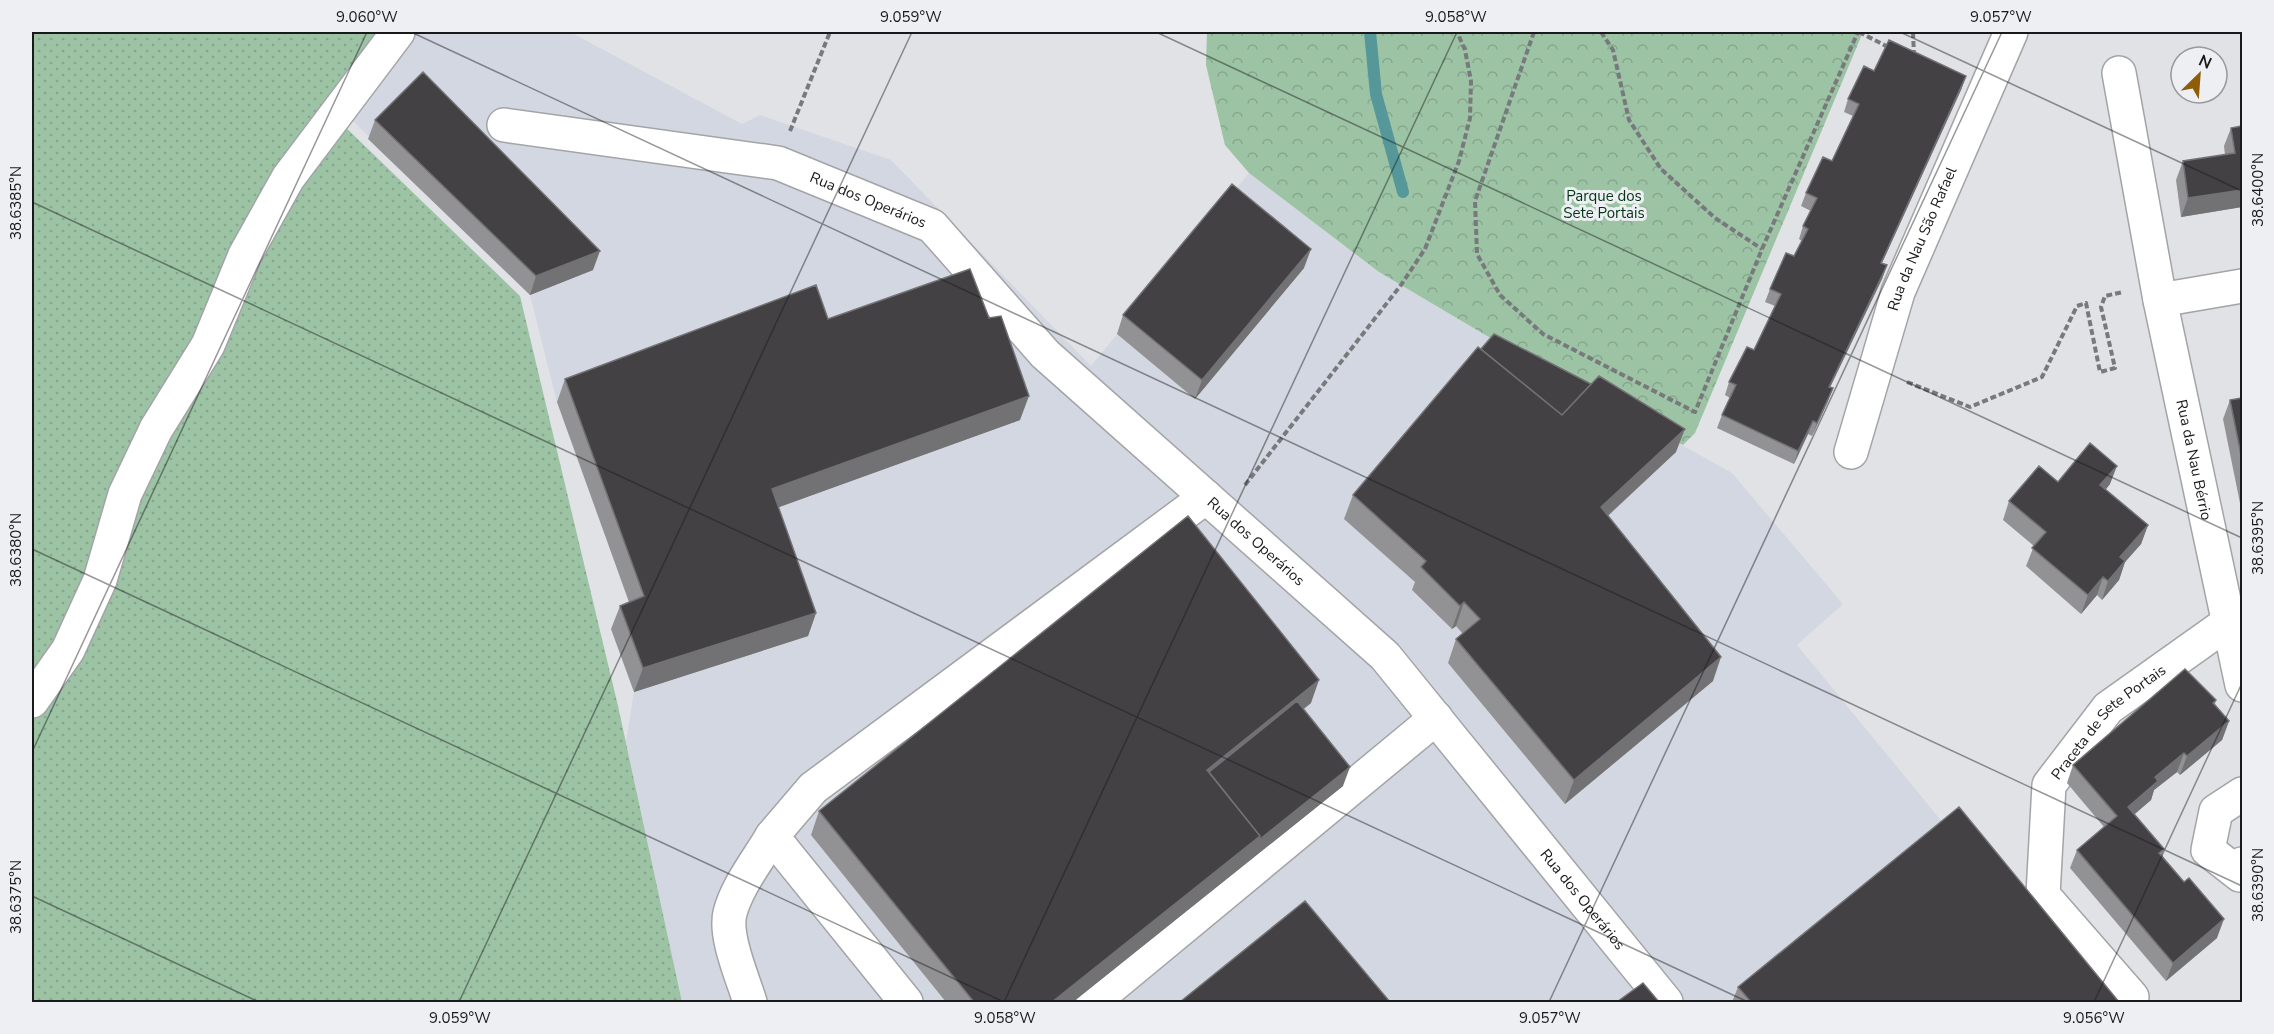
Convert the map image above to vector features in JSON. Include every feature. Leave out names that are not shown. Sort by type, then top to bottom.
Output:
[{"type":"street","points":[[32,701],[68,650],[100,580],[125,494],[156,429],[208,345],[245,255],[288,178],[398,32]]},
{"type":"street","name":"Rua da Nau São Rafael","points":[[1851,452],[1898,292],[2011,32]]},
{"type":"street","name":"Rua da Nau Bérrio","points":[[2119,73],[2158,292],[2229,621]]},
{"type":"street","name":"Rua dos Operários","points":[[504,125],[778,163],[932,226],[1045,354],[1385,656],[1666,1002]]},
{"type":"street","points":[[2158,292],[2242,286]]},
{"type":"street","points":[[750,1002],[729,933],[729,915],[736,895],[772,836],[813,788],[1215,505]]},
{"type":"street","points":[[2229,621],[2242,685]]},
{"type":"street","name":"Praceta de Sete Portais","points":[[2132,996],[2043,896],[2049,785],[2108,708],[2229,621]]},
{"type":"street","points":[[1093,1002],[1436,718]]},
{"type":"street","points":[[2242,794],[2216,811],[2208,850],[2240,875],[2242,864]]},
{"type":"street","points":[[772,836],[906,1002]]},
{"type":"path","points":[[778,163],[830,32]]},
{"type":"path","points":[[1215,505],[1401,285],[1425,249],[1459,161],[1470,118],[1471,81],[1465,50],[1457,32]]},
{"type":"path","points":[[1534,32],[1475,201],[1477,254],[1500,295],[1543,334],[1695,412],[1762,249],[1858,32],[1896,51]]},
{"type":"path","points":[[1601,32],[1613,50],[1629,120],[1661,169],[1715,218],[1762,249]]},
{"type":"path","points":[[1905,55],[1914,60],[1913,32]]},
{"type":"path","points":[[1876,369],[1971,407],[2042,377],[2077,306],[2086,303],[2100,372],[2115,368],[2101,307],[2105,296],[2158,292]]},
{"type":"shaded area","points":[[414,32],[570,32],[742,124],[760,115],[891,160],[1091,366],[1249,173],[1379,272],[1487,336],[1732,473],[1843,604],[1797,645],[2090,1002],[682,1002],[626,742],[634,692],[611,629],[635,619],[557,402],[530,295],[349,117]]},
{"type":"green space","points":[[32,32],[380,32],[339,121],[520,296],[618,706],[682,1002],[32,1002]]},
{"type":"green space","name":"Parque dos Sete Portais","points":[[1207,32],[1863,32],[1695,433],[1683,445],[1487,336],[1379,272],[1249,173],[1225,145],[1206,65]]},
{"type":"building","points":[[1889,40],[1966,76],[1881,263],[1887,265],[1829,387],[1833,388],[1817,423],[1813,421],[1798,451],[1722,415],[1736,385],[1729,382],[1747,347],[1754,350],[1781,294],[1770,289],[1786,253],[1794,256],[1808,229],[1803,226],[1817,198],[1806,193],[1823,157],[1832,161],[1859,104],[1848,99],[1864,66],[1874,71]]},
{"type":"building","points":[[423,72],[600,251],[536,276],[375,120]]},
{"type":"building","points":[[2242,126],[2242,190],[2188,198],[2183,161],[2235,153],[2231,128]]},
{"type":"building","points":[[1232,184],[1311,249],[1202,380],[1123,315]]},
{"type":"building","points":[[970,269],[989,318],[1001,316],[1029,396],[772,489],[816,613],[643,668],[620,606],[644,596],[565,379],[816,285],[828,319]]},
{"type":"building","points":[[1494,334],[1591,384],[1562,415],[1481,349]]},
{"type":"building","points":[[1478,347],[1562,415],[1599,376],[1685,429],[1601,507],[1721,657],[1574,780],[1456,639],[1480,619],[1464,602],[1460,606],[1421,567],[1426,561],[1353,495]]},
{"type":"building","points":[[2242,398],[2242,460],[2230,400]]},
{"type":"building","points":[[2090,443],[2117,466],[2100,485],[2148,525],[2120,557],[2125,561],[2108,581],[2103,577],[2088,595],[2032,548],[2046,532],[2009,501],[2039,466],[2058,482]]},
{"type":"building","points":[[1188,516],[1319,680],[1207,770],[1260,836],[1052,1002],[974,1002],[819,811]]},
{"type":"building","points":[[2185,669],[2216,700],[2213,703],[2229,721],[2187,756],[2184,753],[2155,777],[2158,781],[2128,807],[2164,849],[2159,853],[2184,882],[2189,878],[2224,919],[2173,963],[2077,850],[2117,816],[2073,765]]},
{"type":"building","points":[[1297,701],[1350,767],[1259,840],[1260,836],[1209,772]]},
{"type":"building","points":[[1959,807],[2119,1002],[1751,1002],[1738,987]]},
{"type":"building","points":[[1305,901],[1390,1002],[1180,1002]]},
{"type":"building","points":[[1643,983],[1659,1002],[1617,1002]]},
{"type":"waterway","points":[[1370,32],[1376,94],[1403,192]]}]
